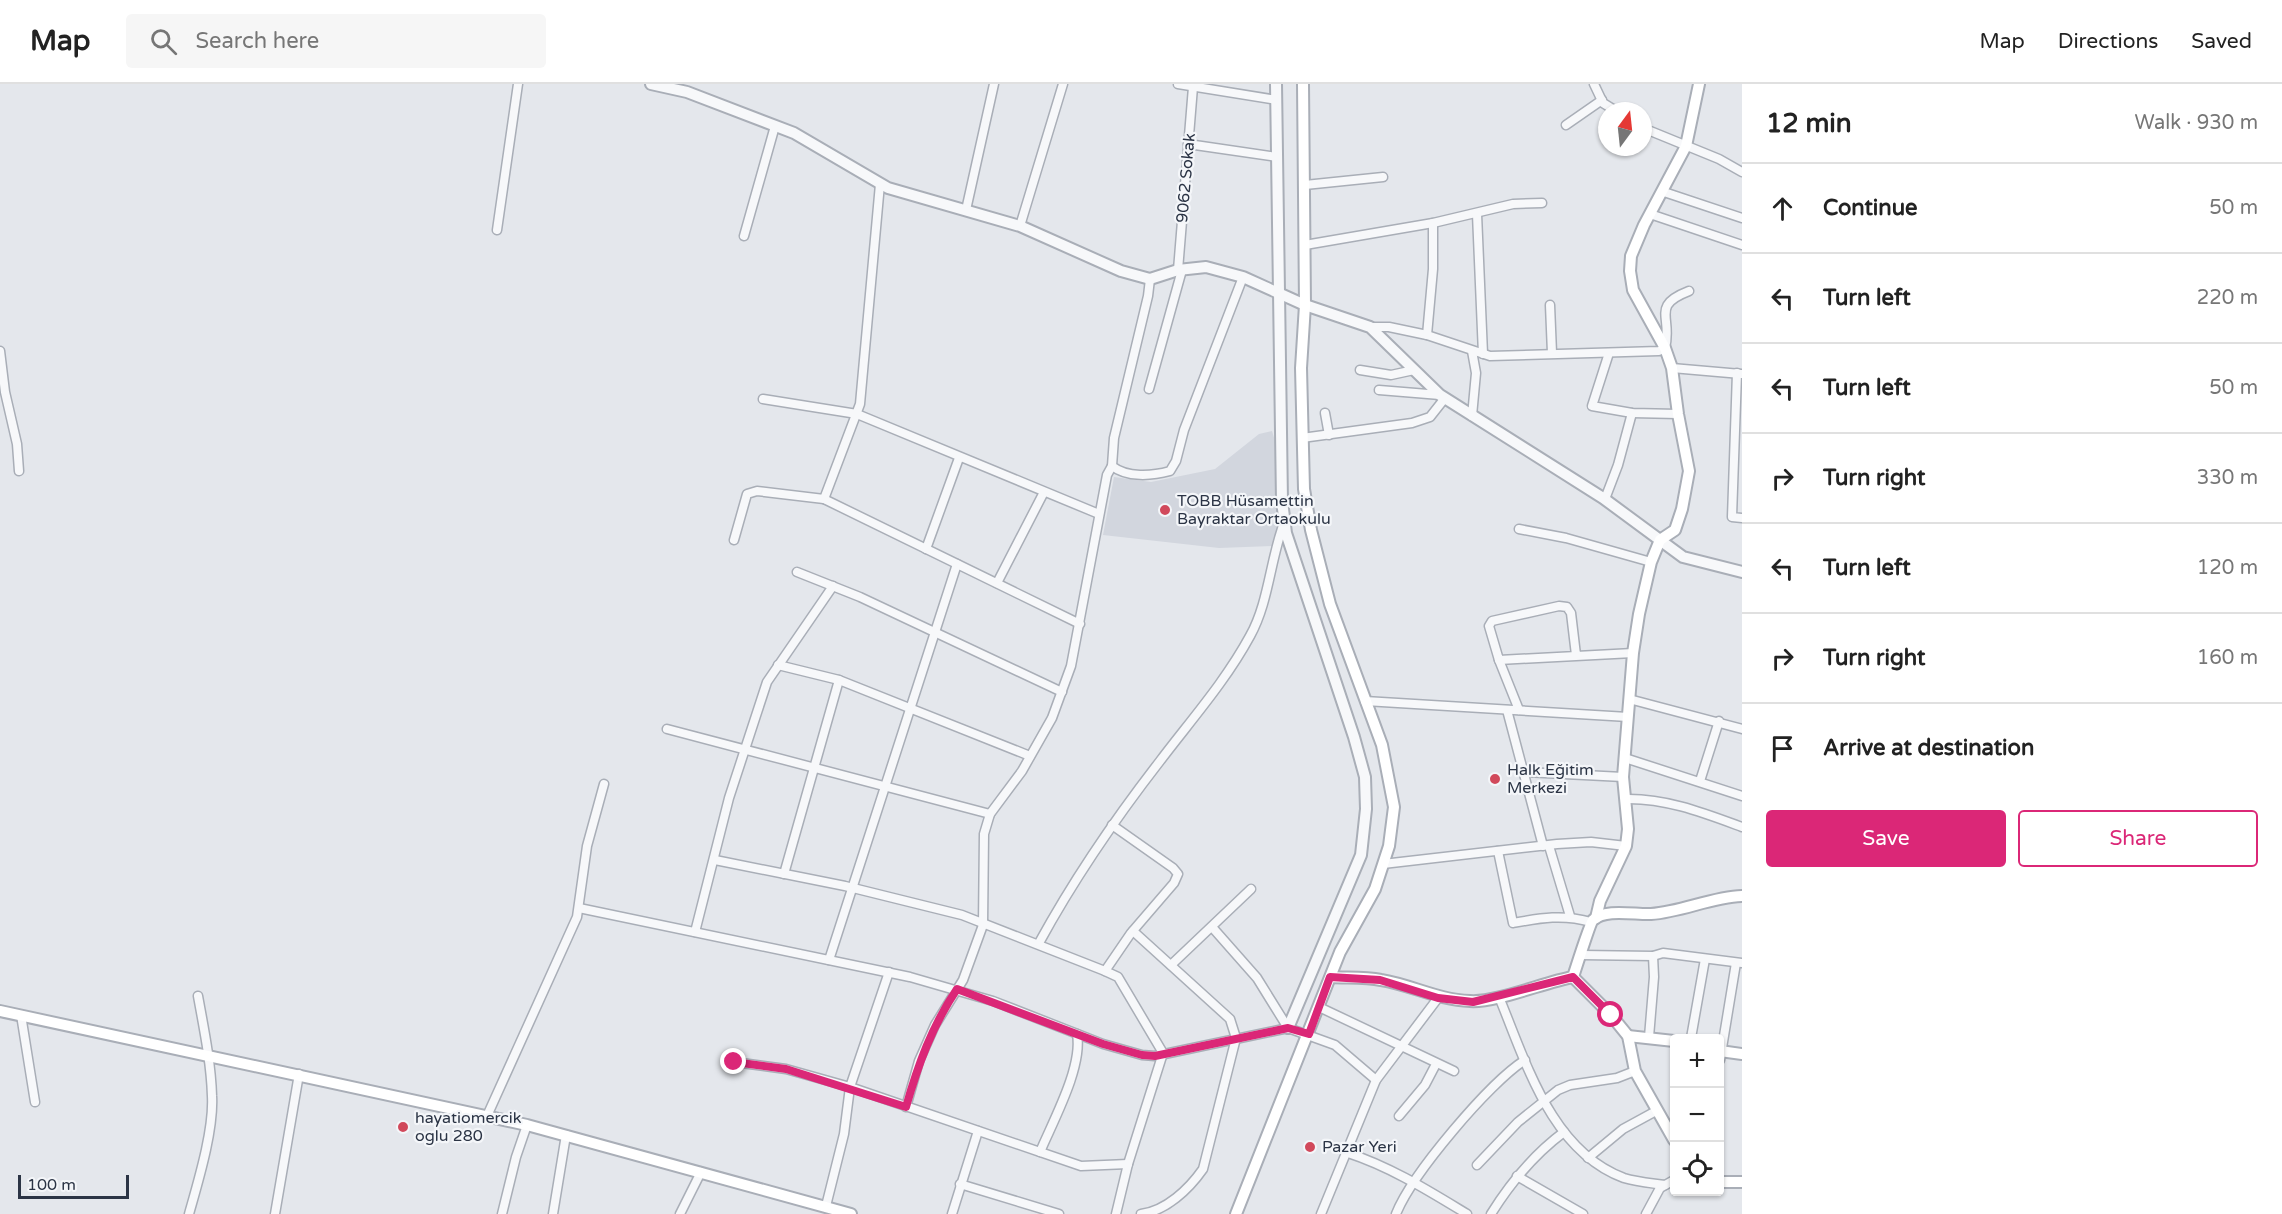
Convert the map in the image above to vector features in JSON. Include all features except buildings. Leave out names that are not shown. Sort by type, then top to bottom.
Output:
[{"type":"main road","points":[[1236,1214],[1340,952],[1375,889],[1389,846],[1394,807],[1382,745],[1330,604],[1311,530],[1304,489],[1300,368],[1305,305],[1303,84]]},
{"type":"main road","points":[[1573,977],[1600,901],[1626,846],[1628,829],[1623,777],[1633,653],[1651,562],[1660,540],[1675,530],[1682,509],[1689,471],[1677,414],[1672,368],[1665,348],[1641,306],[1630,271],[1631,256],[1686,146],[1699,84]]},
{"type":"main road","points":[[1593,920],[1613,914],[1653,914],[1742,896]]},
{"type":"main road","points":[[1330,977],[1380,980],[1438,998],[1473,1002],[1499,997],[1540,983],[1573,977]]},
{"type":"main road","points":[[1573,977],[1611,1015],[1628,1036],[1635,1071],[1670,1134]]},
{"type":"main road","points":[[0,1011],[527,1125],[848,1213]]},
{"type":"main road","points":[[1628,1036],[1670,1040]]},
{"type":"main road","points":[[1724,1054],[1742,1054]]},
{"type":"main road","points":[[1724,1182],[1742,1182]]},
{"type":"street","points":[[497,230],[518,84]]},
{"type":"street","points":[[651,84],[687,92],[794,133],[880,183],[1020,226],[1121,271],[1150,279],[1180,270],[1206,267],[1243,277],[1305,305],[1370,327],[1389,327],[1427,335],[1484,354],[1659,351],[1665,348],[1665,306],[1671,298],[1689,291]]},
{"type":"street","points":[[966,210],[994,84]]},
{"type":"street","points":[[1020,226],[1063,84]]},
{"type":"street","points":[[1180,84],[1276,100]]},
{"type":"street","points":[[1276,84],[1280,469],[1285,522],[1303,586],[1354,737],[1365,777],[1366,809],[1360,855],[1288,1028]]},
{"type":"street","points":[[1594,84],[1605,102]]},
{"type":"street","name":"9062 Sokak","points":[[1149,389],[1180,270],[1193,87]]},
{"type":"street","points":[[1566,125],[1602,100]]},
{"type":"street","points":[[744,236],[775,126]]},
{"type":"street","points":[[1652,132],[1742,172]]},
{"type":"street","points":[[1188,144],[1277,157]]},
{"type":"street","points":[[1305,184],[1383,177]]},
{"type":"street","points":[[824,500],[858,414],[880,183]]},
{"type":"street","points":[[1664,192],[1742,218]]},
{"type":"street","points":[[1305,244],[1433,223],[1513,204],[1542,203]]},
{"type":"street","points":[[1477,214],[1484,354]]},
{"type":"street","points":[[1650,214],[1742,245]]},
{"type":"street","points":[[1427,335],[1433,269],[1433,223]]},
{"type":"street","points":[[1112,466],[1134,474],[1152,476],[1170,471],[1176,461],[1184,430],[1243,277]]},
{"type":"street","points":[[906,1107],[919,1061],[935,1025],[963,980],[983,922],[984,834],[990,814],[1030,756],[1052,718],[1071,666],[1099,514],[1107,475],[1112,466],[1114,438],[1148,296],[1150,279]]},
{"type":"street","points":[[1550,305],[1552,353]]},
{"type":"street","points":[[1370,327],[1443,397],[1605,499],[1683,557],[1742,572]]},
{"type":"street","points":[[0,351],[5,392],[17,444],[19,471]]},
{"type":"street","points":[[1472,351],[1476,373],[1472,416]]},
{"type":"street","points":[[1609,353],[1592,406],[1632,413],[1677,414]]},
{"type":"street","points":[[1672,368],[1740,373],[1732,517],[1742,518]]},
{"type":"street","points":[[1360,370],[1391,375],[1414,370]]},
{"type":"street","points":[[1379,390],[1443,397]]},
{"type":"street","points":[[1302,438],[1412,423],[1430,417],[1443,397]]},
{"type":"street","points":[[763,399],[858,414],[959,458],[1099,514]]},
{"type":"street","points":[[1325,413],[1329,435]]},
{"type":"street","points":[[1605,499],[1618,465],[1632,413]]},
{"type":"street","points":[[926,549],[959,458]]},
{"type":"street","points":[[734,540],[747,494],[757,491],[824,500],[1080,624]]},
{"type":"street","points":[[997,583],[1044,492]]},
{"type":"street","points":[[1039,943],[1112,825],[1229,674],[1252,634],[1263,605],[1272,560],[1285,522]]},
{"type":"street","points":[[1520,529],[1566,538],[1651,562]]},
{"type":"street","points":[[829,960],[909,706],[957,564]]},
{"type":"street","points":[[797,572],[833,586],[1062,692]]},
{"type":"street","points":[[695,932],[729,798],[767,682],[833,586]]},
{"type":"street","points":[[1519,710],[1491,636],[1489,626],[1492,621],[1559,606],[1567,607],[1571,614],[1576,655]]},
{"type":"street","points":[[1499,660],[1633,653]]},
{"type":"street","points":[[778,665],[839,680],[1030,756]]},
{"type":"street","points":[[784,874],[839,680]]},
{"type":"street","points":[[1629,699],[1719,721],[1742,729]]},
{"type":"street","points":[[1365,701],[1628,717]]},
{"type":"street","points":[[1507,710],[1546,846],[1570,916]]},
{"type":"street","points":[[1700,781],[1719,721]]},
{"type":"street","points":[[667,729],[990,814]]},
{"type":"street","points":[[1625,758],[1742,796]]},
{"type":"street","points":[[1525,772],[1623,777]]},
{"type":"street","points":[[487,1116],[566,944],[579,908],[587,846],[604,784]]},
{"type":"street","points":[[1625,799],[1648,799],[1676,805],[1742,827]]},
{"type":"street","points":[[1105,971],[1133,931],[1174,883],[1178,874],[1173,868],[1112,825]]},
{"type":"street","points":[[1383,864],[1591,842],[1626,846]]},
{"type":"street","points":[[1498,851],[1514,923],[1570,916],[1593,920]]},
{"type":"street","points":[[715,860],[852,888],[983,922],[1118,977],[1163,1053],[1128,1164],[1116,1214]]},
{"type":"street","points":[[1171,965],[1251,890]]},
{"type":"street","points":[[579,908],[889,972],[957,989],[1077,1034],[1142,1055],[1163,1053],[1288,1028],[1335,1045],[1376,1080]]},
{"type":"street","points":[[1212,927],[1257,978],[1288,1028]]},
{"type":"street","points":[[1133,931],[1230,1019],[1236,1038],[1203,1169],[1193,1183],[1162,1208],[1141,1214]]},
{"type":"street","points":[[1582,955],[1653,956],[1663,953],[1739,963],[1724,1035]]},
{"type":"street","points":[[1649,1037],[1654,977],[1653,956]]},
{"type":"street","points":[[1692,1034],[1705,959]]},
{"type":"street","points":[[826,1206],[844,1134],[850,1087],[889,972]]},
{"type":"street","points":[[189,1214],[202,1168],[213,1098],[198,996]]},
{"type":"street","points":[[1499,997],[1544,1101],[1564,1131],[1588,1158],[1625,1178],[1665,1185]]},
{"type":"street","points":[[1321,1214],[1348,1153],[1376,1080],[1438,998]]},
{"type":"street","points":[[1319,1007],[1454,1071]]},
{"type":"street","points":[[21,1015],[35,1102]]},
{"type":"street","points":[[1040,1152],[1066,1089],[1079,1045],[1077,1034]]},
{"type":"street","points":[[1396,1214],[1413,1182],[1502,1078],[1526,1060]]},
{"type":"street","points":[[734,1062],[798,1072],[850,1087],[1081,1166],[1128,1164]]},
{"type":"street","points":[[798,1072],[800,1062]]},
{"type":"street","points":[[1400,1116],[1425,1085],[1436,1064]]},
{"type":"street","points":[[1477,1165],[1518,1122],[1544,1101],[1570,1085],[1617,1078],[1635,1071]]},
{"type":"street","points":[[275,1214],[299,1074]]},
{"type":"street","points":[[1588,1158],[1623,1129],[1656,1111]]},
{"type":"street","points":[[502,1214],[516,1157],[527,1125]]},
{"type":"street","points":[[952,1214],[978,1131]]},
{"type":"street","points":[[1491,1214],[1517,1176],[1542,1148],[1564,1131]]},
{"type":"street","points":[[553,1214],[566,1135]]},
{"type":"street","points":[[1348,1153],[1368,1159],[1413,1182],[1467,1214]]},
{"type":"street","points":[[680,1214],[701,1172]]},
{"type":"street","points":[[1517,1176],[1583,1214]]},
{"type":"street","points":[[1646,1214],[1660,1188],[1670,1182]]},
{"type":"street","points":[[960,1184],[1059,1214]]},
{"type":"shaded area","points":[[1272,431],[1275,441],[1278,530],[1274,546],[1219,548],[1103,535],[1114,477],[1151,482],[1215,469],[1259,434]]},
{"type":"place","name":"TOBB Hüsamettin Bayraktar Ortaokulu","points":[[1165,510]]},
{"type":"place","name":"Halk Eğitim Merkezi","points":[[1495,779]]},
{"type":"place","name":"hayatiomercik oglu 280","points":[[403,1127]]},
{"type":"place","name":"Pazar Yeri","points":[[1310,1147]]},
{"type":"route","points":[[734,1062],[786,1069],[850,1087],[906,1107],[919,1061],[935,1025],[957,989],[1103,1044],[1142,1055],[1155,1056],[1266,1031],[1288,1028],[1309,1034],[1330,977],[1380,980],[1426,992],[1438,998],[1473,1002],[1499,997],[1540,983],[1573,977],[1611,1015]]}]
